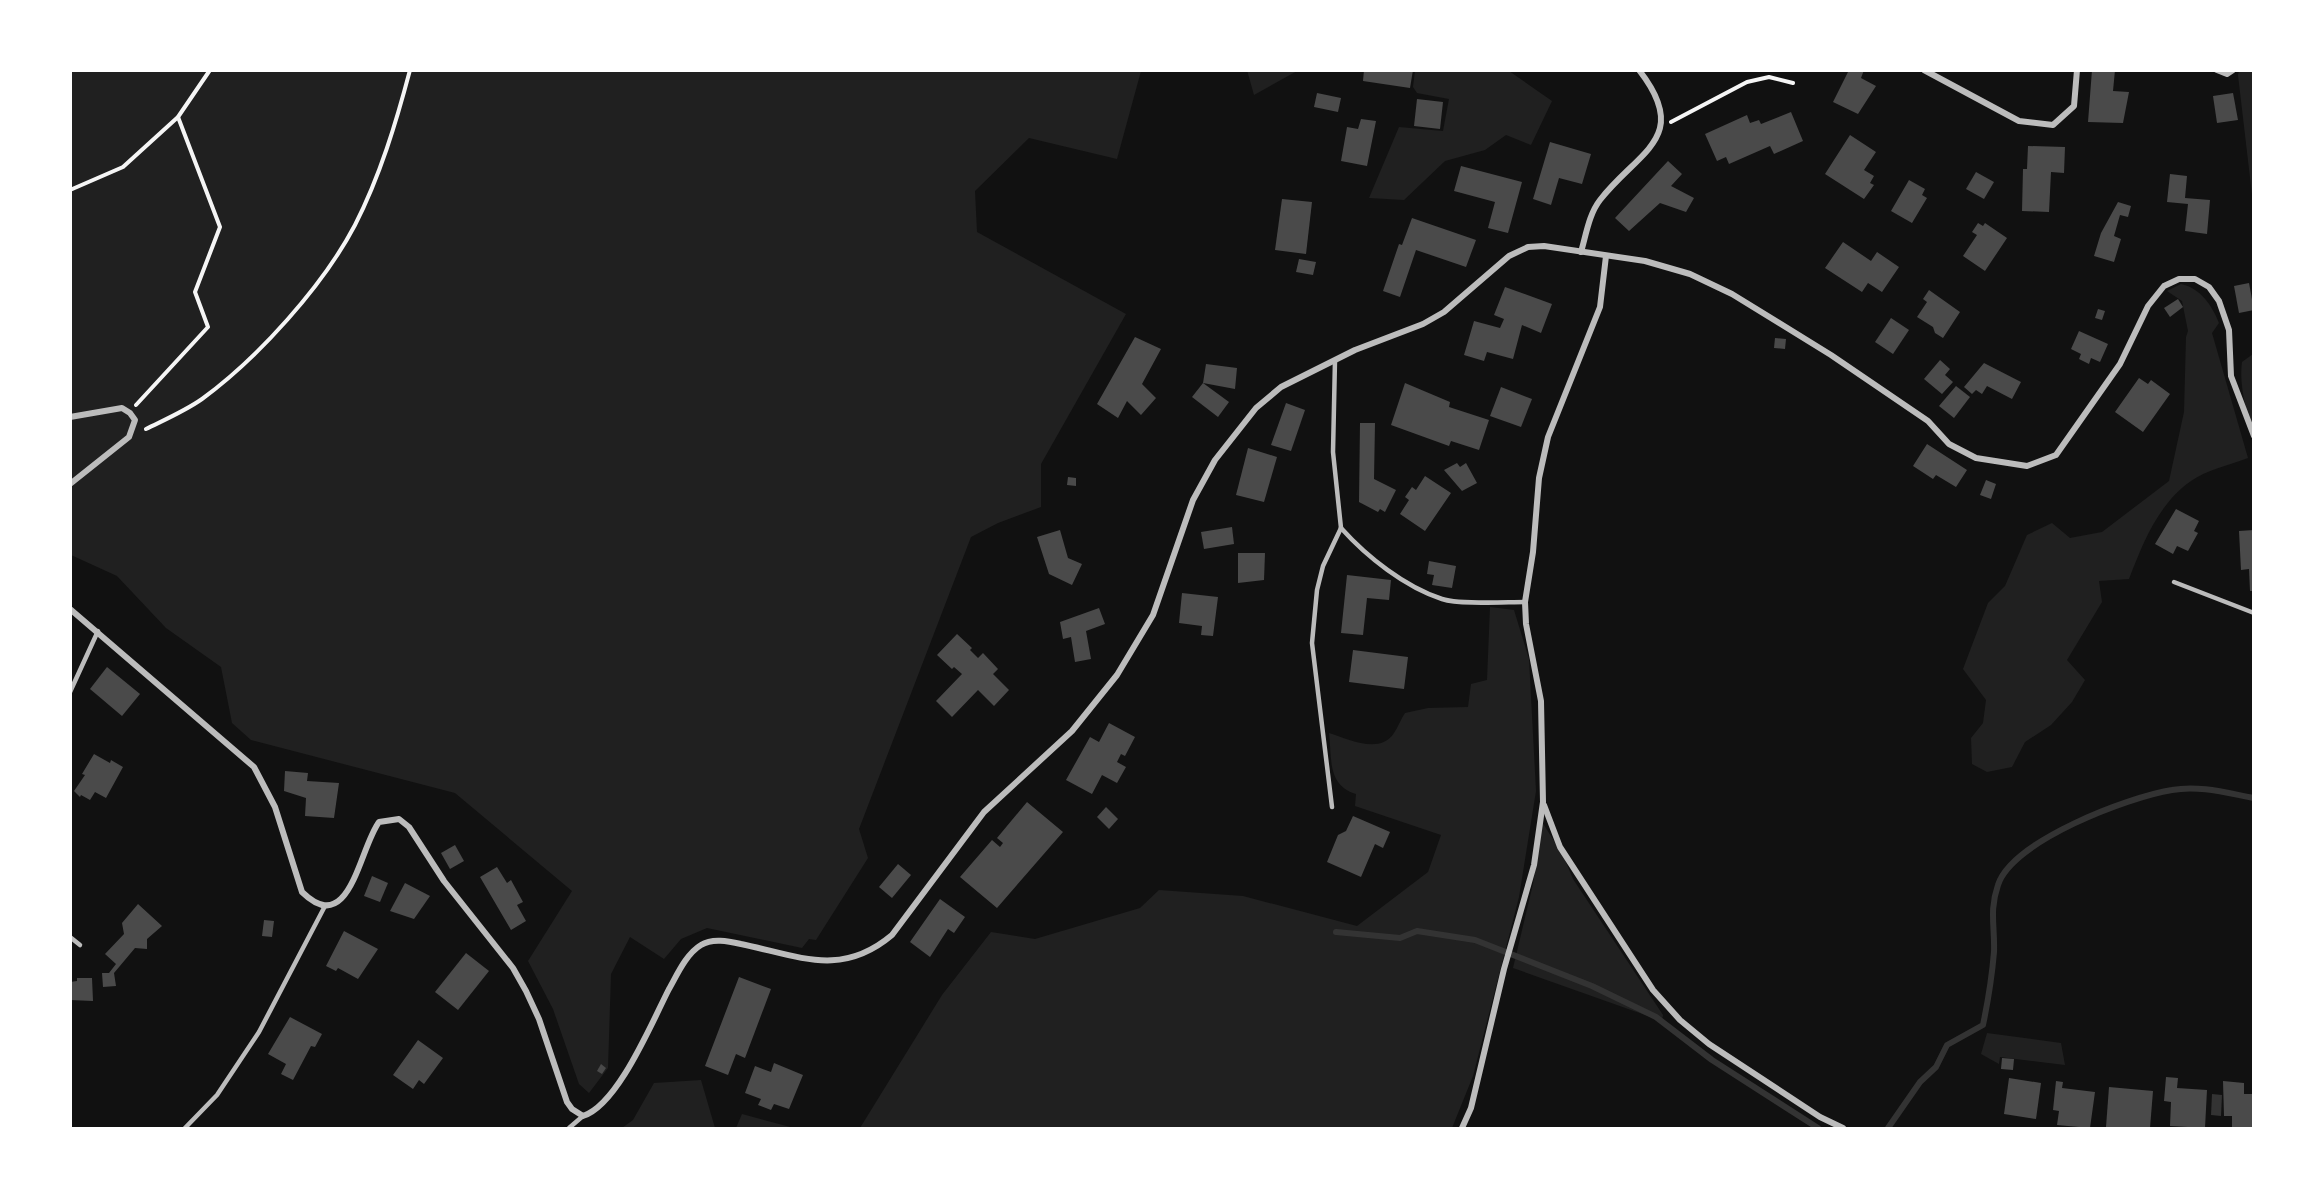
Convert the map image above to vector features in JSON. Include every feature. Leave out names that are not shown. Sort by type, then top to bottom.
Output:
[{"type":"street","points":[[1581,252],[1593,212],[1600,200],[1656,140],[1662,127],[1662,111],[1639,70]]},
{"type":"street","points":[[1924,70],[2019,121],[2053,125],[2074,106],[2077,70]]},
{"type":"street","points":[[2217,70],[2222,74],[2233,70]]},
{"type":"street","points":[[70,609],[254,767],[275,807],[302,892],[311,900],[325,906],[339,903],[348,892],[370,834],[379,822],[399,819],[409,827],[444,881],[513,969],[539,1019],[567,1102],[572,1109],[583,1116],[593,1112],[624,1076],[682,965],[701,944],[723,940],[826,962],[852,958],[876,948],[892,934],[984,812],[1072,731],[1117,675],[1153,615],[1193,500],[1236,430],[1256,408],[1281,387],[1394,333],[1423,324],[1444,312],[1509,256],[1528,247],[1544,246],[1645,261],[1690,274],[1732,294],[1831,355],[1928,421],[1949,444],[1976,458],[2026,466],[2056,455],[2120,364],[2148,306],[2164,286],[2179,279],[2195,279],[2209,287],[2219,301],[2229,330],[2231,376],[2253,436]]},
{"type":"street","points":[[1462,1128],[1471,1108],[1508,954],[1534,865],[1543,802],[1541,700],[1526,624],[1526,602],[1539,478],[1548,437],[1600,307],[1606,256]]},
{"type":"street","points":[[70,417],[122,408],[130,412],[135,420],[129,437],[70,484]]},
{"type":"street","points":[[1543,802],[1560,847],[1653,990],[1680,1020],[1718,1050],[1820,1117],[1843,1128]]},
{"type":"lane","points":[[1332,807],[1312,644],[1317,590],[1323,566],[1341,528],[1333,452],[1335,360]]},
{"type":"lane","points":[[1341,528],[1364,554],[1402,579],[1443,600],[1526,602]]},
{"type":"lane","points":[[2174,582],[2253,613]]},
{"type":"lane","points":[[70,692],[98,632]]},
{"type":"lane","points":[[185,1128],[217,1095],[259,1032],[325,906]]},
{"type":"lane","points":[[70,937],[80,945]]},
{"type":"lane","points":[[569,1128],[583,1116]]},
{"type":"path","points":[[70,190],[123,167],[178,117],[210,70]]},
{"type":"path","points":[[129,437],[201,400],[253,355],[313,288],[354,225],[374,183],[410,70]]},
{"type":"path","points":[[1662,127],[1747,82],[1769,77],[1793,83]]},
{"type":"path","points":[[130,412],[208,327],[195,292],[220,227],[178,117]]},
{"type":"shaded area","points":[[1247,70],[1297,70],[1297,71],[1254,95]]},
{"type":"shaded area","points":[[71,71],[1141,71],[1117,159],[1029,138],[975,191],[977,232],[1126,314],[1041,464],[1041,507],[998,523],[971,537],[859,829],[868,858],[816,940],[809,939],[802,948],[707,928],[681,939],[664,959],[630,937],[611,974],[608,1068],[589,1093],[579,1084],[553,1009],[528,961],[572,891],[455,793],[251,740],[232,723],[221,667],[166,628],[117,576],[71,555]]},
{"type":"shaded area","points":[[1415,71],[1509,71],[1552,101],[1531,145],[1506,135],[1485,150],[1445,161],[1404,200],[1369,198],[1399,127],[1443,131],[1449,99],[1417,93],[1413,87]]},
{"type":"shaded area","points":[[2239,71],[2253,71],[2253,203],[2238,75]]},
{"type":"shaded area","points":[[2181,284],[2200,293],[2213,310],[2219,323],[2212,333],[2248,458],[2204,474],[2179,490],[2153,525],[2129,579],[2099,581],[2102,602],[2067,660],[2085,680],[2072,702],[2051,725],[2025,742],[2012,767],[1987,772],[1972,764],[1971,738],[1983,723],[1986,700],[1963,669],[1988,603],[2005,586],[2027,535],[2052,523],[2070,538],[2102,532],[2169,481],[2184,412],[2188,331],[2182,301],[2167,291]]},
{"type":"shaded area","points":[[2253,354],[2253,432],[2244,398],[2241,371],[2242,362]]},
{"type":"shaded area","points":[[1490,607],[1514,610],[1529,659],[1536,791],[1519,897],[1473,1076],[1452,1128],[860,1128],[942,995],[991,932],[1035,939],[1140,908],[1159,890],[1243,896],[1357,926],[1428,872],[1441,835],[1355,806],[1356,794],[1340,784],[1333,770],[1329,733],[1363,744],[1381,743],[1388,740],[1394,733],[1405,713],[1428,708],[1468,707],[1471,684],[1487,680]]},
{"type":"shaded area","points":[[1542,822],[1563,855],[1573,879],[1663,1015],[1662,1021],[1513,968],[1533,884]]},
{"type":"shaded area","points":[[1987,1033],[2061,1043],[2065,1065],[2000,1057],[1999,1064],[1981,1054]]},
{"type":"shaded area","points":[[701,1080],[715,1128],[622,1128],[633,1120],[654,1083]]},
{"type":"shaded area","points":[[2212,1094],[2222,1095],[2221,1116],[2211,1115]]},
{"type":"shaded area","points":[[742,1114],[794,1128],[736,1128]]},
{"type":"building","points":[[1364,70],[1413,70],[1410,88],[1363,81]]},
{"type":"building","points":[[1849,70],[1864,70],[1861,78],[1876,86],[1858,114],[1833,102]]},
{"type":"building","points":[[2092,70],[2115,70],[2113,91],[2129,92],[2123,123],[2088,122]]},
{"type":"building","points":[[1317,93],[1341,98],[1338,112],[1314,107]]},
{"type":"building","points":[[2233,93],[2238,120],[2217,123],[2213,96]]},
{"type":"building","points":[[1417,99],[1443,102],[1440,129],[1414,126]]},
{"type":"building","points":[[1791,112],[1803,141],[1774,154],[1770,146],[1729,164],[1726,157],[1717,161],[1705,134],[1747,115],[1750,123],[1759,120],[1761,124]]},
{"type":"building","points":[[1361,119],[1376,121],[1367,166],[1341,161],[1347,127],[1358,129]]},
{"type":"building","points":[[1850,135],[1876,152],[1864,170],[1874,176],[1870,183],[1874,185],[1864,199],[1825,174]]},
{"type":"building","points":[[1550,142],[1591,154],[1582,184],[1559,178],[1551,205],[1533,199]]},
{"type":"building","points":[[2028,146],[2065,147],[2064,173],[2051,172],[2049,212],[2022,211],[2023,169],[2027,169]]},
{"type":"building","points":[[1668,161],[1682,174],[1671,186],[1694,198],[1686,212],[1660,203],[1629,231],[1615,218]]},
{"type":"building","points":[[1461,166],[1522,182],[1508,233],[1488,228],[1495,202],[1454,191]]},
{"type":"building","points":[[1976,172],[1994,182],[1984,199],[1966,189]]},
{"type":"building","points":[[2170,174],[2187,176],[2185,198],[2210,200],[2207,234],[2185,231],[2188,204],[2167,202]]},
{"type":"building","points":[[1909,180],[1925,189],[1922,195],[1927,198],[1912,223],[1891,211]]},
{"type":"building","points":[[1282,199],[1312,202],[1306,254],[1275,250]]},
{"type":"building","points":[[2118,202],[2131,206],[2128,217],[2120,215],[2114,236],[2121,239],[2114,262],[2094,256],[2101,233]]},
{"type":"building","points":[[1412,218],[1476,240],[1466,267],[1416,250],[1400,297],[1383,291],[1399,244],[1402,245]]},
{"type":"building","points":[[1978,223],[1983,226],[1985,223],[2007,238],[1985,271],[1963,256],[1977,235],[1972,232]]},
{"type":"building","points":[[1843,242],[1871,261],[1877,252],[1899,267],[1882,292],[1868,283],[1862,292],[1825,268]]},
{"type":"building","points":[[1299,259],[1316,262],[1313,275],[1296,272]]},
{"type":"building","points":[[2249,283],[2254,310],[2239,313],[2234,286]]},
{"type":"building","points":[[1505,287],[1552,304],[1541,333],[1522,325],[1513,359],[1487,352],[1484,361],[1464,355],[1474,321],[1500,328],[1504,319],[1494,315]]},
{"type":"building","points":[[1929,290],[1960,312],[1943,338],[1935,333],[1933,327],[1917,317],[1927,302],[1923,299]]},
{"type":"building","points":[[2178,299],[2183,307],[2170,317],[2164,308]]},
{"type":"building","points":[[2098,309],[2105,311],[2102,320],[2095,318]]},
{"type":"building","points":[[1891,318],[1909,330],[1893,354],[1875,342]]},
{"type":"building","points":[[2079,331],[2108,344],[2100,362],[2091,358],[2089,364],[2079,359],[2081,354],[2071,349]]},
{"type":"building","points":[[1135,337],[1161,349],[1142,384],[1156,398],[1141,415],[1127,401],[1118,418],[1097,404]]},
{"type":"building","points":[[1775,338],[1786,339],[1785,349],[1774,348]]},
{"type":"building","points":[[1940,360],[1950,369],[1945,375],[1953,382],[1942,394],[1924,379]]},
{"type":"building","points":[[1984,363],[2021,382],[2012,399],[1987,386],[1982,394],[1976,390],[1972,394],[1964,387]]},
{"type":"building","points":[[1206,364],[1237,368],[1235,389],[1203,383]]},
{"type":"building","points":[[2139,378],[2148,384],[2151,380],[2170,394],[2143,432],[2115,412]]},
{"type":"building","points":[[1203,383],[1229,402],[1218,417],[1192,397]]},
{"type":"building","points":[[1405,383],[1450,402],[1449,407],[1489,420],[1479,450],[1451,441],[1449,446],[1391,425]]},
{"type":"building","points":[[1956,386],[1970,397],[1954,418],[1939,406]]},
{"type":"building","points":[[1501,387],[1532,399],[1521,427],[1490,416]]},
{"type":"building","points":[[1286,403],[1305,410],[1291,451],[1271,445]]},
{"type":"building","points":[[1360,423],[1375,423],[1374,479],[1396,490],[1385,512],[1380,509],[1378,512],[1359,502]]},
{"type":"building","points":[[1927,444],[1967,470],[1956,487],[1936,475],[1933,479],[1913,466]]},
{"type":"building","points":[[1248,448],[1277,457],[1264,502],[1236,495]]},
{"type":"building","points":[[1457,463],[1460,467],[1466,463],[1477,483],[1462,491],[1444,470]]},
{"type":"building","points":[[1425,476],[1451,493],[1425,531],[1400,514],[1409,500],[1405,497],[1412,487],[1416,490]]},
{"type":"building","points":[[1068,477],[1076,478],[1076,486],[1067,485]]},
{"type":"building","points":[[1986,480],[1996,484],[1991,499],[1980,495]]},
{"type":"building","points":[[2176,509],[2199,521],[2194,531],[2198,533],[2188,551],[2177,546],[2173,554],[2155,544]]},
{"type":"building","points":[[1232,527],[1234,544],[1204,549],[1201,532]]},
{"type":"building","points":[[1060,530],[1068,558],[1082,564],[1072,585],[1049,574],[1037,537]]},
{"type":"building","points":[[2254,530],[2254,591],[2250,591],[2249,569],[2241,570],[2239,531]]},
{"type":"building","points":[[1238,553],[1265,553],[1264,580],[1238,583]]},
{"type":"building","points":[[1429,561],[1456,566],[1452,588],[1432,585],[1434,575],[1427,574]]},
{"type":"building","points":[[1347,575],[1391,580],[1389,600],[1367,598],[1363,635],[1341,633]]},
{"type":"building","points":[[1182,593],[1218,597],[1213,636],[1201,635],[1202,626],[1179,623]]},
{"type":"building","points":[[1099,608],[1105,624],[1086,631],[1091,659],[1075,662],[1071,637],[1063,639],[1060,622]]},
{"type":"building","points":[[957,634],[972,648],[970,650],[978,658],[983,653],[998,669],[993,674],[1009,690],[994,706],[978,690],[952,717],[936,701],[962,674],[954,667],[952,669],[937,655]]},
{"type":"building","points":[[1353,650],[1408,657],[1404,689],[1349,682]]},
{"type":"building","points":[[107,667],[140,694],[122,716],[90,689]]},
{"type":"building","points":[[1109,723],[1135,737],[1125,756],[1121,754],[1117,762],[1126,767],[1117,783],[1102,775],[1092,794],[1066,780],[1090,737],[1099,742]]},
{"type":"building","points":[[94,754],[123,767],[106,798],[95,792],[90,800],[81,795],[80,797],[74,791],[85,775],[82,774]]},
{"type":"building","points":[[285,771],[308,773],[307,781],[339,783],[334,818],[305,816],[306,798],[284,791]]},
{"type":"building","points":[[1027,802],[1063,832],[997,908],[960,877],[992,840],[1000,847],[1003,843],[997,838]]},
{"type":"building","points":[[1106,807],[1118,819],[1109,829],[1097,817]]},
{"type":"building","points":[[1353,816],[1390,832],[1383,848],[1375,844],[1361,877],[1327,862],[1338,835],[1346,831]]},
{"type":"building","points":[[455,845],[464,861],[450,869],[441,853]]},
{"type":"building","points":[[898,864],[911,875],[892,898],[879,887]]},
{"type":"building","points":[[497,867],[507,883],[511,880],[523,902],[517,905],[526,921],[511,930],[480,877]]},
{"type":"building","points":[[372,876],[388,883],[380,902],[364,896]]},
{"type":"building","points":[[405,883],[430,896],[414,919],[390,911]]},
{"type":"building","points":[[940,899],[965,917],[954,933],[948,929],[930,957],[910,942]]},
{"type":"building","points":[[138,904],[162,926],[147,939],[147,949],[135,948],[114,973],[116,986],[103,987],[102,973],[109,973],[116,964],[105,954],[124,934],[122,923]]},
{"type":"building","points":[[264,920],[274,921],[272,937],[262,936]]},
{"type":"building","points":[[344,931],[378,949],[358,979],[338,968],[336,971],[326,966]]},
{"type":"building","points":[[466,953],[489,971],[458,1010],[435,992]]},
{"type":"building","points":[[739,977],[771,989],[745,1058],[736,1054],[728,1075],[705,1066]]},
{"type":"building","points":[[77,978],[92,978],[93,1001],[70,1000],[70,982],[77,981]]},
{"type":"building","points":[[290,1017],[322,1034],[315,1047],[311,1046],[293,1080],[281,1074],[286,1064],[268,1054]]},
{"type":"building","points":[[418,1040],[443,1058],[424,1084],[419,1080],[413,1089],[393,1075]]},
{"type":"building","points":[[2002,1058],[2014,1059],[2013,1070],[2001,1069]]},
{"type":"building","points":[[774,1063],[803,1075],[789,1109],[774,1104],[771,1110],[758,1105],[761,1099],[745,1093],[755,1066],[771,1072]]},
{"type":"building","points":[[601,1064],[606,1068],[602,1074],[597,1071]]},
{"type":"building","points":[[2166,1077],[2178,1078],[2177,1088],[2207,1090],[2205,1128],[2170,1126],[2171,1102],[2164,1101]]},
{"type":"building","points":[[2009,1078],[2041,1083],[2036,1119],[2004,1114]]},
{"type":"building","points":[[2056,1081],[2063,1082],[2062,1088],[2095,1092],[2090,1128],[2057,1125],[2059,1111],[2053,1110]]},
{"type":"building","points":[[2223,1081],[2244,1083],[2244,1094],[2254,1094],[2254,1128],[2232,1128],[2232,1116],[2224,1116]]},
{"type":"building","points":[[2109,1087],[2153,1091],[2150,1128],[2106,1127]]},
{"type":"waterway","points":[[1888,1128],[1920,1082],[1936,1067],[1947,1045],[1983,1025],[1993,961],[1995,894],[2008,869],[2025,853],[2048,837],[2074,824],[2152,794],[2192,788],[2254,798]]},
{"type":"waterway","points":[[1336,932],[1400,938],[1417,931],[1475,940],[1592,986],[1656,1017],[1712,1060],[1818,1128]]}]
